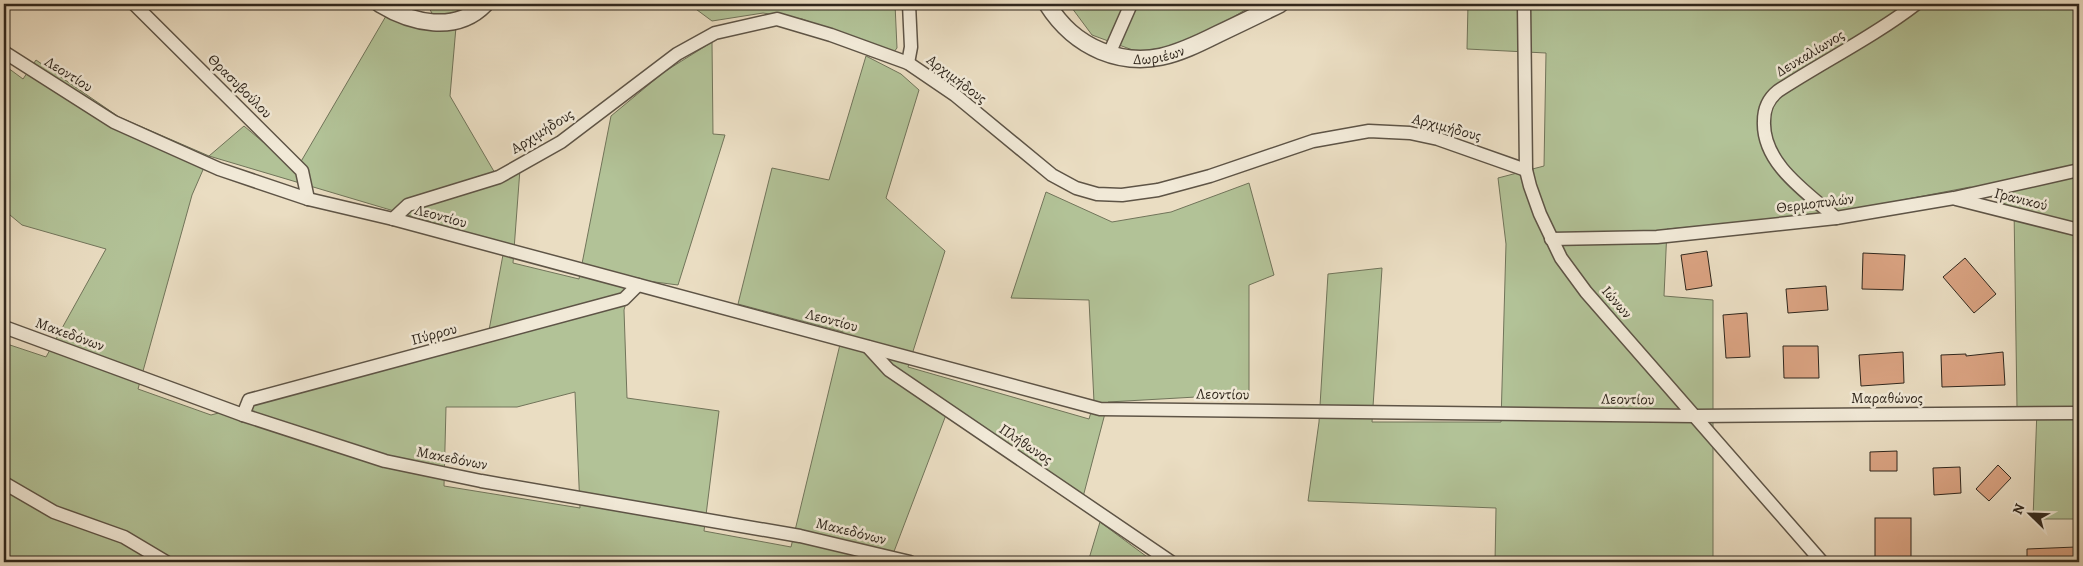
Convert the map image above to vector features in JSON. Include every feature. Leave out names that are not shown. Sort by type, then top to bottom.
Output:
[{"type":"street","name":"Θρασυβούλου","points":[[134,4],[302,171],[308,199]]},
{"type":"street","points":[[380,4],[407,18],[433,23],[459,20],[471,15],[485,4]]},
{"type":"street","points":[[908,63],[911,47],[909,4]]},
{"type":"street","name":"Δωριέων","points":[[1047,4],[1064,27],[1077,38],[1109,54],[1142,60],[1175,54],[1192,48],[1280,4]]},
{"type":"street","points":[[1109,54],[1131,4]]},
{"type":"street","name":"Ιώνων","points":[[1524,4],[1526,170],[1533,199],[1551,239],[1572,274],[1822,562]]},
{"type":"street","name":"Δευκαλίωνος","points":[[1836,218],[1774,160],[1763,125],[1766,106],[1778,91],[1846,52],[1916,4]]},
{"type":"street","name":"Αρχιμήδους","points":[[393,219],[408,205],[499,177],[560,142],[677,54],[715,33],[776,19],[830,35],[908,63],[955,95],[1052,176],[1076,188],[1097,194],[1122,195],[1158,190],[1210,176],[1313,141],[1369,131],[1403,132],[1432,137],[1464,146],[1526,170]]},
{"type":"street","name":"Λεοντίου","points":[[4,52],[114,122],[219,169],[308,199],[393,219],[1100,409],[1695,416]]},
{"type":"street","name":"Θερμοπυλών","points":[[1551,239],[1657,237],[1836,218],[1954,198],[2079,170]]},
{"type":"street","name":"Γρανικού","points":[[1954,198],[2079,230]]},
{"type":"street","name":"Πύρρου","points":[[243,415],[249,400],[624,299],[638,285]]},
{"type":"street","name":"Μακεδόνων","points":[[4,327],[243,415],[385,461],[481,481],[800,536],[910,562]]},
{"type":"street","name":"Πλήθωνος","points":[[868,346],[888,370],[1171,562]]},
{"type":"street","name":"Μαραθώνος","points":[[1695,416],[2079,413]]},
{"type":"street","points":[[4,484],[54,512],[124,537],[166,562]]},
{"type":"green space","points":[[393,4],[398,4],[415,14],[435,19],[427,4],[458,4],[450,96],[499,180],[520,169],[513,263],[579,279],[611,116],[664,72],[712,42],[713,134],[725,135],[678,285],[632,279],[624,310],[627,398],[719,411],[704,531],[791,547],[843,332],[738,304],[772,168],[829,180],[866,56],[901,74],[919,90],[886,198],[945,251],[908,367],[1089,419],[1094,402],[1089,300],[1011,298],[1046,192],[1112,222],[1171,212],[1249,183],[1274,275],[1249,285],[1249,394],[1108,402],[1083,497],[949,407],[890,562],[4,562],[4,343],[46,357],[106,249],[22,225],[4,210],[4,65],[23,79],[36,60],[119,117],[209,156],[244,126],[296,170]],"holes":[[[209,156],[505,244],[487,341],[211,415],[138,389],[192,195]],[[575,392],[580,508],[444,486],[446,407],[517,407]]]},
{"type":"green space","points":[[689,4],[895,4],[897,48],[893,53],[802,19],[763,13],[712,21]]},
{"type":"green space","points":[[1069,4],[1255,4],[1190,43],[1138,52],[1092,35]]},
{"type":"green space","points":[[1468,4],[2079,4],[2079,519],[2033,519],[2037,409],[2017,408],[2014,208],[1970,187],[1819,216],[1667,229],[1664,296],[1713,300],[1713,562],[1495,562],[1496,508],[1308,501],[1319,422],[1328,274],[1382,268],[1372,422],[1501,422],[1506,244],[1498,178],[1544,166],[1546,53],[1467,49]]},
{"type":"green space","points":[[1100,522],[1154,562],[1088,562]]},
{"type":"building","points":[[1707,251],[1712,286],[1686,290],[1681,255]]},
{"type":"building","points":[[1863,253],[1905,255],[1903,290],[1862,289]]},
{"type":"building","points":[[1965,258],[1996,294],[1974,313],[1943,277]]},
{"type":"building","points":[[1826,286],[1828,310],[1788,313],[1786,289]]},
{"type":"building","points":[[1747,313],[1750,357],[1726,358],[1723,315]]},
{"type":"building","points":[[1783,346],[1818,346],[1819,378],[1784,378]]},
{"type":"building","points":[[1903,352],[1904,383],[1861,386],[1859,355]]},
{"type":"building","points":[[2003,352],[2005,385],[1942,387],[1941,355],[1966,354],[1966,356]]},
{"type":"building","points":[[1897,451],[1897,471],[1870,471],[1870,452]]},
{"type":"building","points":[[1998,465],[2011,478],[1989,501],[1976,489]]},
{"type":"building","points":[[1960,467],[1961,493],[1934,495],[1933,468]]},
{"type":"building","points":[[1875,518],[1911,518],[1911,562],[1875,562]]},
{"type":"building","points":[[2076,547],[2077,562],[2027,562],[2027,549]]}]
